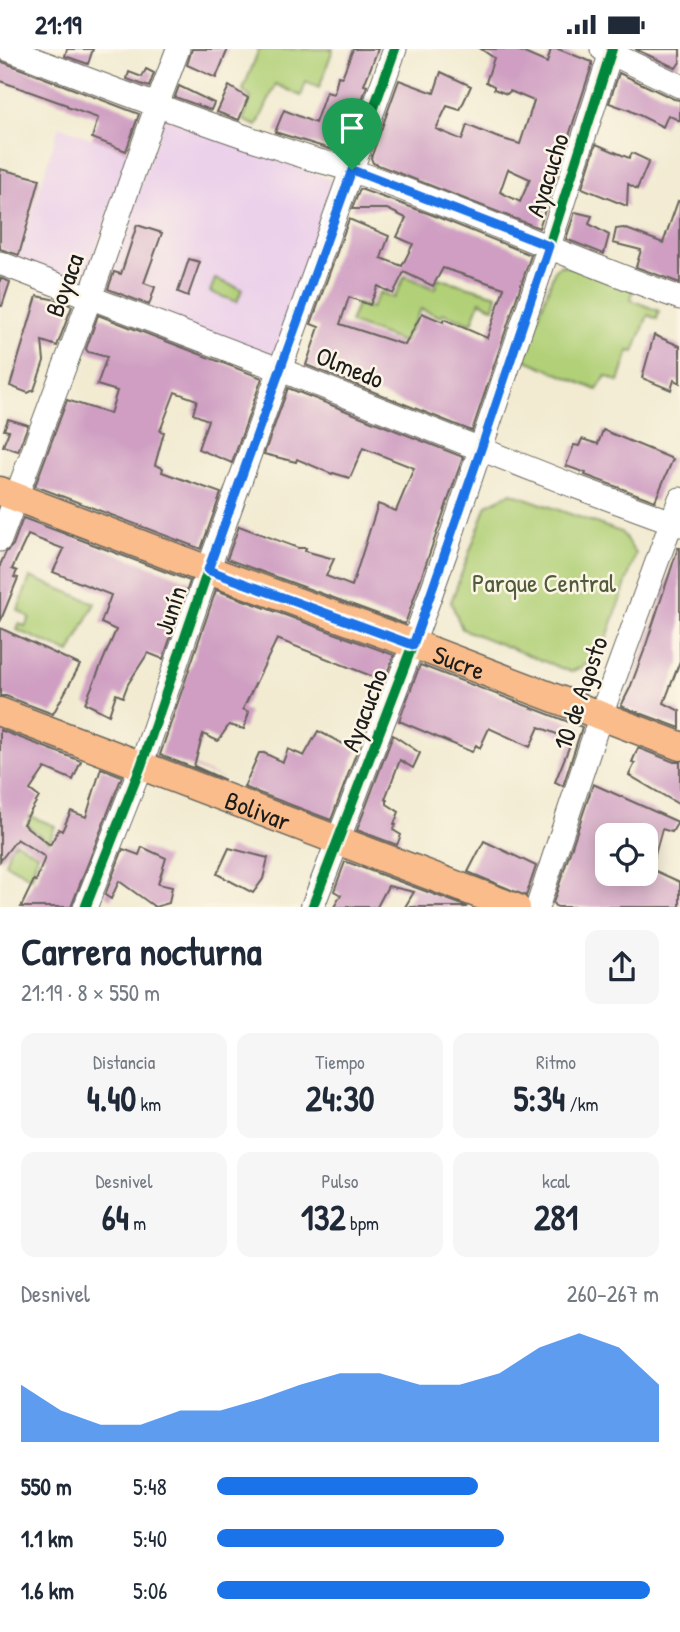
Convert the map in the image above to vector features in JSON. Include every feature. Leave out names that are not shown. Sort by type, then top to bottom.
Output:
[{"type":"main road","name":"Sucre","points":[[8,494],[680,746]]},
{"type":"main road","name":"Bolivar","points":[[0,712],[513,907]]},
{"type":"street","points":[[7,49],[157,105],[312,159],[352,170],[680,298]]},
{"type":"street","name":"Boyaca","points":[[0,540],[8,494],[90,298],[178,49]]},
{"type":"street","name":"Junín","points":[[85,907],[141,766],[394,49]]},
{"type":"street","points":[[608,50],[680,86]]},
{"type":"street","name":"Ayacucho","points":[[312,907],[413,645],[481,449],[549,246],[608,50]]},
{"type":"street","name":"Olmedo","points":[[0,263],[676,524]]},
{"type":"street","name":"10 de Agosto","points":[[537,907],[601,715],[676,524],[680,499]]},
{"type":"shaded area","points":[[165,116],[329,179],[336,191],[274,360],[147,312],[156,286],[118,273],[112,267]]},
{"type":"shaded area","points":[[59,126],[130,153],[82,289],[16,265]]},
{"type":"green space","points":[[259,49],[333,49],[319,88],[306,82],[301,96],[276,84],[257,126],[243,120],[251,98],[243,90]]},
{"type":"green space","points":[[561,265],[579,269],[633,290],[631,300],[659,311],[657,319],[648,315],[634,352],[629,351],[619,382],[606,376],[597,390],[524,359],[555,269]]},
{"type":"green space","points":[[405,276],[435,289],[438,278],[497,295],[494,308],[480,301],[472,323],[442,313],[441,317],[421,309],[403,342],[350,323],[357,304],[371,308],[380,292],[394,298]]},
{"type":"green space","points":[[215,279],[242,289],[237,302],[210,292]]},
{"type":"green space","name":"Parque Central","points":[[511,493],[621,532],[636,554],[600,658],[571,672],[462,629],[451,602],[487,505]]},
{"type":"green space","points":[[30,577],[95,603],[70,653],[17,630],[19,624],[25,626],[30,618],[18,610]]},
{"type":"green space","points":[[30,816],[55,826],[49,842],[27,825]]},
{"type":"green space","points":[[16,842],[37,854],[32,878],[5,863],[11,846]]},
{"type":"building","points":[[67,49],[93,49],[88,64],[65,56]]},
{"type":"building","points":[[192,49],[228,49],[216,78],[187,65]]},
{"type":"building","points":[[353,49],[378,49],[343,153],[275,132],[284,110],[315,123],[326,92],[334,94],[338,76],[342,77]]},
{"type":"building","points":[[481,49],[515,49],[547,63],[551,49],[558,49],[592,62],[539,228],[373,163],[371,158],[399,80],[434,93],[441,72],[471,86],[460,110],[447,106],[436,129],[462,140],[467,125],[520,144],[534,101],[510,91],[507,94],[494,89],[494,86],[486,82],[494,58]],"holes":[[[508,169],[530,179],[520,202],[500,192]]]},
{"type":"building","points":[[635,49],[680,49],[680,62],[676,68]]},
{"type":"building","points":[[0,61],[139,114],[126,151],[92,138],[98,118],[0,81]]},
{"type":"building","points":[[146,69],[154,73],[149,87],[127,79],[129,72],[142,77]]},
{"type":"building","points":[[619,73],[680,100],[680,121],[668,115],[663,127],[609,103]]},
{"type":"building","points":[[179,86],[214,103],[211,110],[175,97]]},
{"type":"building","points":[[229,86],[248,98],[239,120],[217,112]]},
{"type":"building","points":[[596,144],[629,158],[632,153],[649,161],[637,189],[628,184],[627,206],[582,188]]},
{"type":"building","points":[[0,169],[40,179],[19,255],[0,249]]},
{"type":"building","points":[[360,189],[531,255],[472,431],[306,365],[319,327],[311,324],[349,219],[389,236],[381,258],[402,266],[413,244],[397,237],[406,218],[387,209],[352,209]],"holes":[[[443,268],[504,288],[487,338],[444,319],[443,322],[422,313],[405,345],[340,324],[349,297],[370,305],[378,286],[393,294],[404,272],[433,286]]]},
{"type":"building","points":[[678,201],[680,283],[636,267],[641,250],[613,243],[616,229],[624,228],[663,243]]},
{"type":"building","points":[[575,212],[592,216],[589,224],[609,235],[604,254],[566,239]]},
{"type":"building","points":[[137,225],[162,233],[144,283],[155,287],[149,305],[108,289],[114,272],[121,274]]},
{"type":"building","points":[[189,259],[200,262],[188,296],[178,292]]},
{"type":"building","points":[[0,278],[10,282],[2,306],[0,306]]},
{"type":"building","points":[[37,296],[72,306],[57,346],[42,341],[44,361],[34,390],[28,393],[10,386]]},
{"type":"building","points":[[98,315],[262,378],[232,463],[198,449],[208,420],[193,414],[197,400],[175,392],[160,431],[164,432],[155,465],[163,468],[162,472],[221,493],[201,549],[35,486],[67,400],[110,414],[117,391],[97,385],[107,357],[86,349]]},
{"type":"building","points":[[654,335],[680,346],[680,383],[674,380],[671,390],[642,378]]},
{"type":"building","points":[[288,388],[463,457],[405,624],[227,559],[239,526],[334,559],[326,576],[352,586],[378,504],[396,511],[414,468],[363,448],[350,478],[332,474],[297,459],[296,462],[264,454]]},
{"type":"building","points":[[8,419],[28,425],[18,451],[3,446],[9,431],[4,430]]},
{"type":"building","points":[[603,430],[673,459],[655,501],[566,466],[574,445],[579,446],[582,439],[598,444]]},
{"type":"building","points":[[23,518],[190,581],[163,659],[148,653],[123,697],[116,694],[109,715],[85,703],[116,630],[101,623],[111,595],[53,572],[64,549],[28,535],[12,569],[17,571],[14,577],[18,578],[0,622],[0,565],[13,545]]},
{"type":"building","points":[[678,548],[680,661],[664,703],[680,711],[680,728],[621,706],[644,651]]},
{"type":"building","points":[[216,590],[394,655],[384,681],[277,639],[243,709],[249,712],[244,729],[229,725],[218,741],[203,734],[194,766],[225,780],[160,755]]},
{"type":"building","points":[[0,628],[80,665],[53,714],[0,696]]},
{"type":"building","points":[[420,665],[582,727],[563,786],[555,782],[572,740],[539,727],[530,747],[489,728],[480,748],[476,745],[472,752],[399,721]]},
{"type":"building","points":[[0,730],[81,761],[73,780],[45,768],[30,790],[39,797],[23,824],[50,845],[59,829],[62,831],[71,811],[86,817],[101,768],[122,776],[71,907],[21,907],[34,880],[36,881],[45,857],[17,839],[0,861]]},
{"type":"building","points":[[318,731],[357,751],[331,820],[244,787],[259,753],[283,762],[288,749],[304,756]]},
{"type":"building","points":[[393,735],[420,753],[413,768],[400,760],[385,799],[387,804],[399,812],[393,830],[401,835],[397,845],[357,830]]},
{"type":"building","points":[[638,748],[680,762],[680,805],[629,775]]},
{"type":"building","points":[[593,784],[678,822],[672,832],[662,829],[658,844],[658,823],[595,823],[595,886],[658,886],[658,872],[680,882],[680,907],[555,906],[553,903]]},
{"type":"building","points":[[484,841],[536,866],[526,896],[468,872]]},
{"type":"building","points":[[142,847],[166,858],[158,884],[172,887],[169,903],[155,907],[119,881],[111,899],[105,895],[123,849],[139,855]]},
{"type":"building","points":[[229,848],[268,858],[263,879],[253,893],[217,874]]},
{"type":"building","points":[[345,862],[468,907],[405,907],[414,892],[388,886],[377,907],[334,907],[341,895],[334,891]]},
{"type":"cycle path","points":[[85,907],[141,766],[208,570],[395,49]]},
{"type":"cycle path","points":[[312,907],[446,551],[612,49]]},
{"type":"route","points":[[352,170],[549,246],[413,645],[208,570],[352,170]]}]
